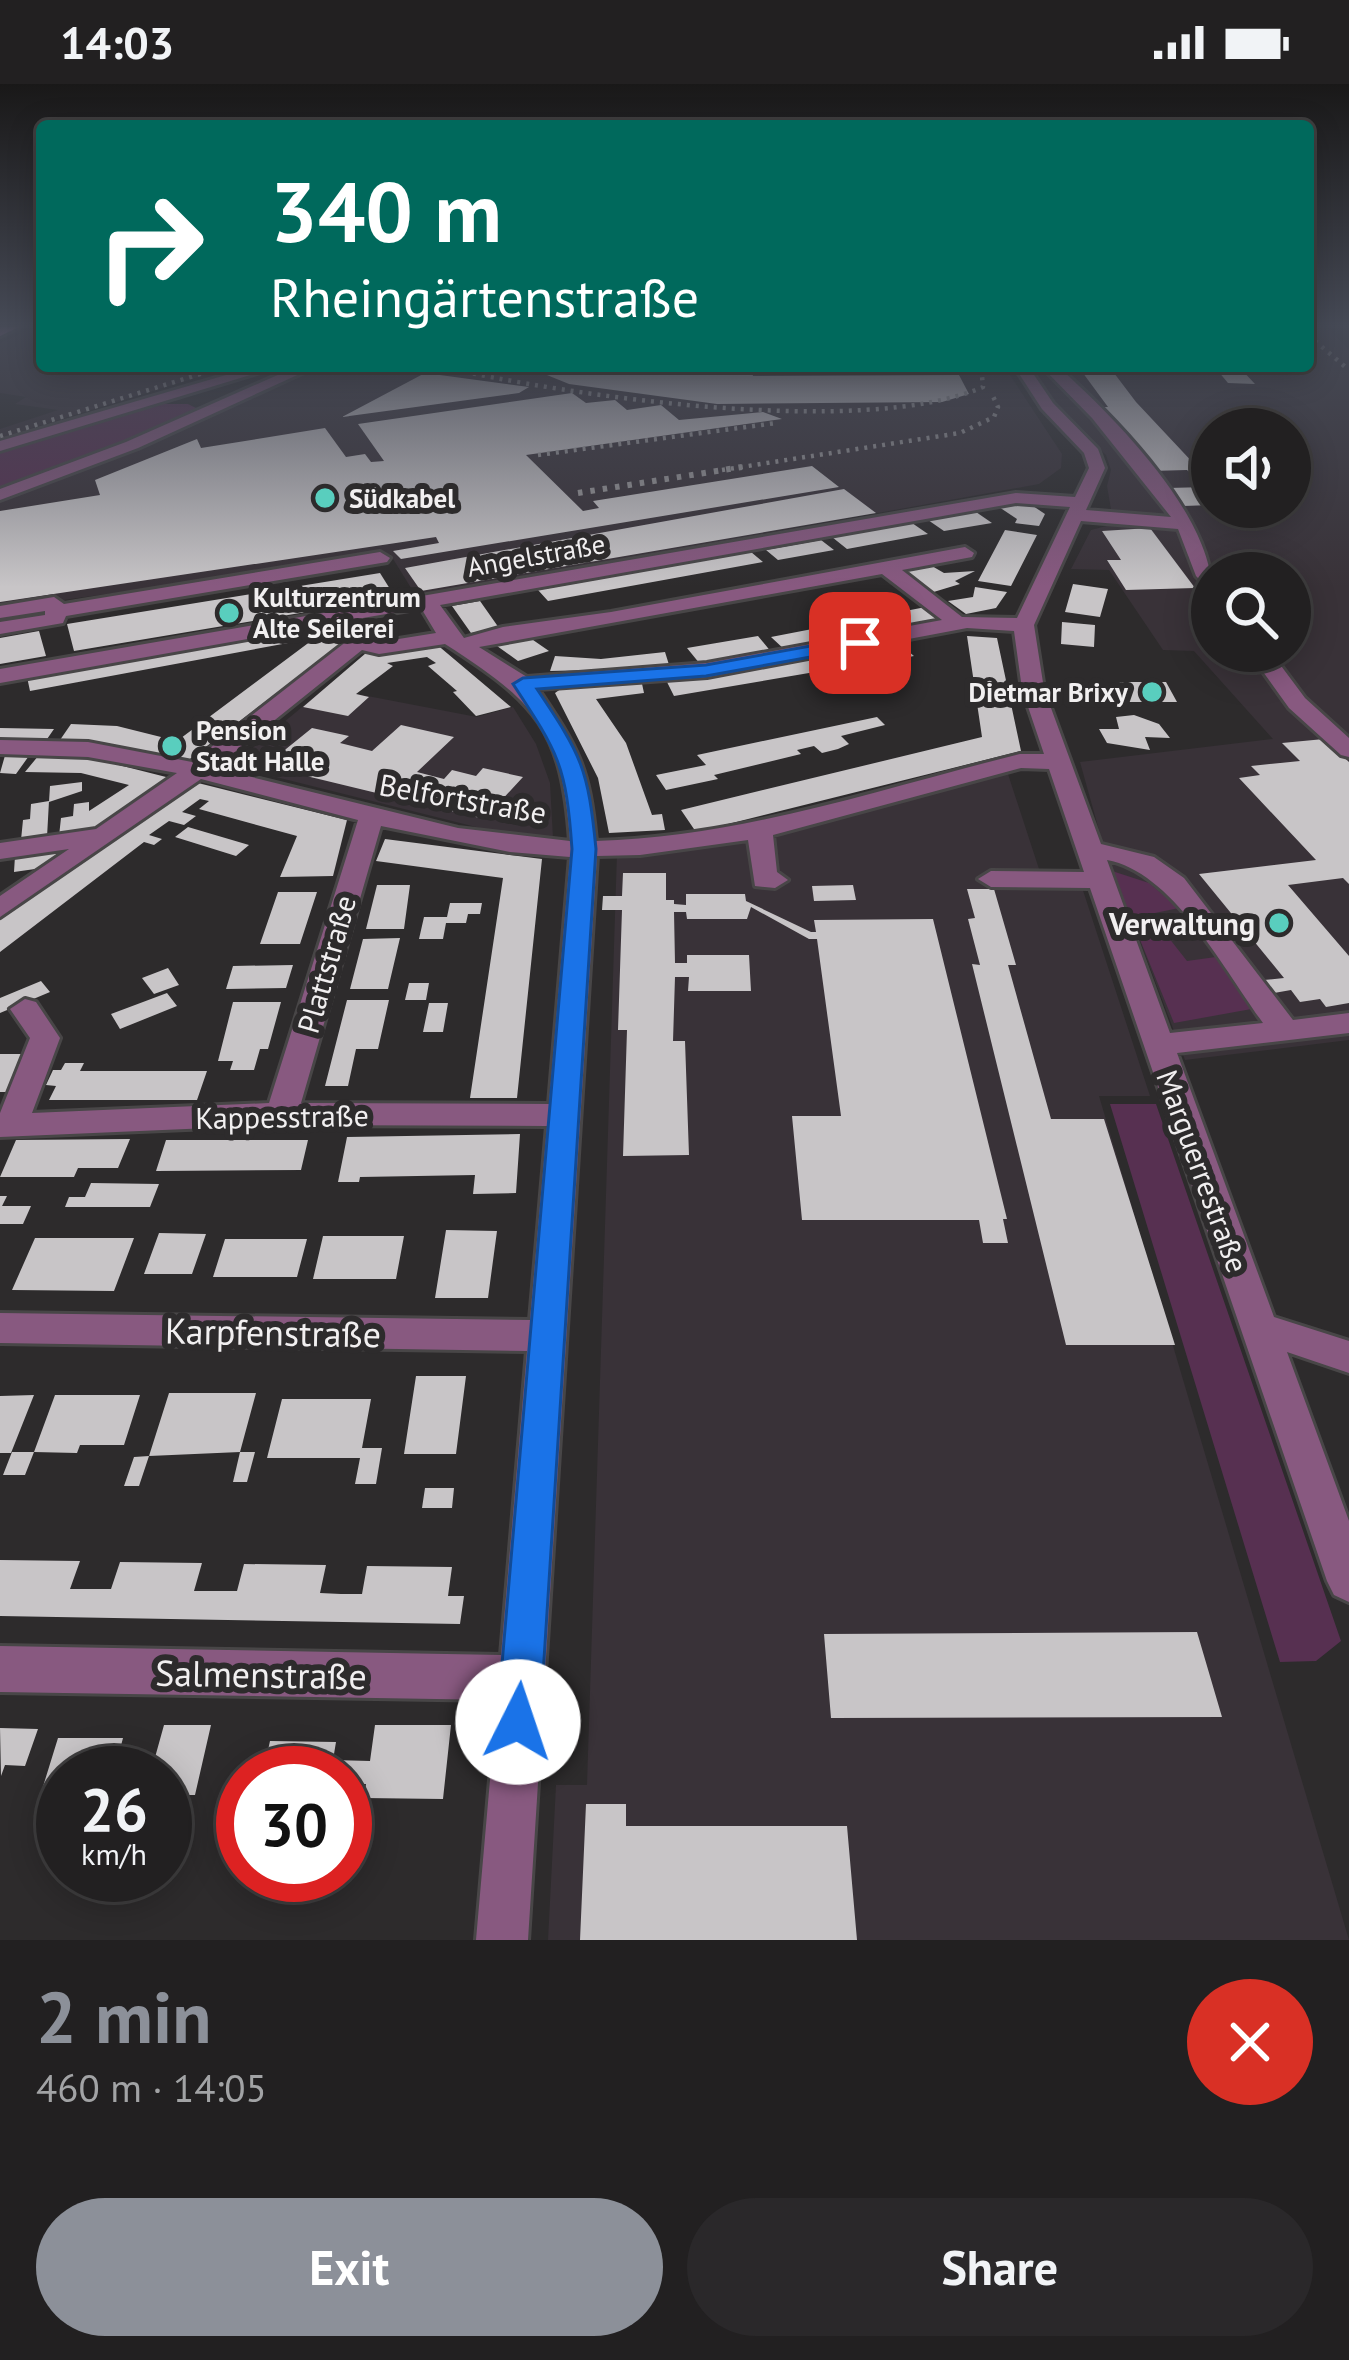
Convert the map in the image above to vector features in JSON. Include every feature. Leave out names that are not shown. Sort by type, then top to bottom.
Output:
[{"type":"street","points":[[0,446],[112,414]]},
{"type":"street","points":[[0,495],[205,414]]},
{"type":"street","points":[[523,684],[706,670],[959,624],[1024,626],[1096,474],[1095,458],[1054,414]]},
{"type":"street","points":[[1090,414],[1185,524],[1191,552]]},
{"type":"street","name":"Angelstraße","points":[[0,676],[1016,498],[1185,524]]},
{"type":"street","points":[[345,615],[358,641],[379,648],[455,641],[611,618],[965,553]]},
{"type":"street","points":[[55,611],[380,558]]},
{"type":"street","points":[[885,567],[959,624]]},
{"type":"street","points":[[427,601],[455,641],[523,684],[566,748],[578,779],[584,849],[502,1940]]},
{"type":"street","points":[[0,612],[53,603],[56,619],[0,628]]},
{"type":"street","name":"Marguerrestraße","points":[[1024,626],[1033,688],[1057,762],[1349,1581]]},
{"type":"street","points":[[0,908],[195,772],[358,641]]},
{"type":"street","points":[[1274,672],[1297,703],[1340,731],[1349,750]]},
{"type":"street","name":"Belfortstraße","points":[[0,747],[97,750],[374,818],[510,844],[584,849],[680,844],[760,830],[1020,761],[1057,762]]},
{"type":"street","name":"Plattstraße","points":[[282,1114],[366,826],[374,818]]},
{"type":"street","points":[[760,830],[764,880],[775,880]]},
{"type":"street","points":[[0,850],[102,836]]},
{"type":"street","points":[[991,880],[1093,865],[1126,854],[1153,864],[1174,884],[1286,1032]]},
{"type":"street","points":[[6,1126],[45,1038],[25,1009]]},
{"type":"street","points":[[1158,1045],[1349,1023]]},
{"type":"street","name":"Kappesstraße","points":[[6,1126],[282,1114],[564,1115]]},
{"type":"street","points":[[1258,1327],[1349,1357]]},
{"type":"street","name":"Karpfenstraße","points":[[0,1328],[547,1336]]},
{"type":"street","name":"Salmenstraße","points":[[0,1669],[521,1678]]},
{"type":"shaded area","points":[[47,414],[79,414],[0,438],[0,429]]},
{"type":"shaded area","points":[[125,414],[191,414],[0,490],[0,450]]},
{"type":"shaded area","points":[[217,414],[1035,414],[1062,454],[1061,468],[1039,484],[416,596],[390,554],[0,609],[0,498]]},
{"type":"shaded area","points":[[1063,414],[1191,414],[1191,528],[1311,528],[1311,414],[1349,414],[1349,1040],[1185,1060],[1102,841],[1080,762],[1273,739],[1213,672],[1311,672],[1311,552],[1191,552],[1191,651],[1163,650],[1109,570],[1071,569],[1091,530],[1114,524],[1142,526],[1144,521],[1112,515],[1107,486],[1111,470],[1106,455]]},
{"type":"shaded area","points":[[331,683],[357,694],[477,717],[513,707],[536,744],[550,783],[553,838],[508,835],[244,769],[253,761],[242,757]]},
{"type":"shaded area","points":[[1007,771],[1039,869],[1076,869],[1150,1096],[1099,1096],[1349,1940],[548,1940],[556,1785],[587,1785],[617,853],[742,841]]},
{"type":"shaded area","points":[[1112,871],[1149,883],[1179,908],[1150,914],[1187,961],[1216,957],[1257,1008],[1174,1023]]},
{"type":"shaded area","points":[[1110,1104],[1156,1104],[1341,1641],[1316,1661],[1280,1662]]},
{"type":"building","name":"Südkabel","points":[[430,414],[671,414],[679,420],[767,414],[782,419],[526,455],[583,511],[599,508],[593,501],[812,466],[839,487],[401,559],[393,551],[439,543],[436,537],[0,602],[0,511],[100,495],[95,480],[197,439],[201,448],[325,428],[346,457],[365,454],[371,462],[384,461],[358,424]]},
{"type":"building","points":[[1104,414],[1147,414],[1191,461],[1191,474],[1151,471]]},
{"type":"building","points":[[1191,487],[1191,506],[1183,506],[1168,488]]},
{"type":"building","points":[[844,489],[876,513],[421,591],[405,568]]},
{"type":"building","points":[[1027,502],[1045,514],[1039,526],[1015,523],[1017,519],[999,507]]},
{"type":"building","points":[[976,512],[992,523],[944,531],[928,520]]},
{"type":"building","points":[[912,523],[928,534],[847,549],[832,537]]},
{"type":"building","points":[[1150,528],[1191,588],[1126,590],[1107,560],[1121,560],[1102,531]]},
{"type":"building","points":[[1005,530],[1037,535],[1011,586],[978,581]]},
{"type":"building","points":[[821,540],[834,550],[778,560],[766,550]]},
{"type":"building","points":[[751,552],[763,562],[548,601],[538,590]]},
{"type":"building","points":[[925,562],[944,573],[975,571],[955,581],[960,584],[927,594],[893,569]]},
{"type":"building","points":[[380,573],[395,597],[74,651],[67,624]]},
{"type":"building","points":[[1073,584],[1108,589],[1100,617],[1065,612]]},
{"type":"building","points":[[975,587],[1007,592],[996,608],[966,614],[948,601],[973,597]]},
{"type":"building","points":[[480,601],[499,628],[471,633],[452,606]]},
{"type":"building","points":[[931,606],[946,618],[785,650],[771,637]]},
{"type":"building","points":[[338,620],[348,639],[182,765],[101,743],[60,740],[71,724],[117,726],[177,741],[315,638],[30,691],[27,677]]},
{"type":"building","points":[[1062,622],[1095,625],[1094,647],[1061,644]]},
{"type":"building","points":[[39,631],[46,656],[0,664],[0,638]]},
{"type":"building","points":[[520,631],[549,651],[518,661],[490,641]]},
{"type":"building","points":[[758,636],[772,653],[700,664],[687,648]]},
{"type":"building","points":[[967,636],[997,638],[1021,751],[696,832],[681,810],[982,737]]},
{"type":"building","points":[[897,642],[914,656],[873,664],[857,650]]},
{"type":"building","points":[[435,643],[511,707],[476,716],[453,692],[457,691],[428,666],[436,663],[427,657],[387,663],[393,666],[356,694],[369,697],[348,716],[303,707],[366,653]]},
{"type":"building","points":[[665,652],[670,668],[550,671],[555,656],[601,659]]},
{"type":"building","points":[[837,655],[850,666],[674,696],[667,682]]},
{"type":"building","points":[[641,679],[644,693],[596,699],[626,743],[652,815],[662,814],[665,830],[609,833],[598,778],[555,693],[572,681]]},
{"type":"building","points":[[1113,682],[1166,682],[1177,702],[1079,702],[1072,685],[1115,685]]},
{"type":"building","points":[[1134,715],[1159,724],[1170,738],[1145,737],[1150,750],[1107,743],[1099,729],[1119,729],[1116,717]]},
{"type":"building","points":[[877,717],[885,725],[841,736],[849,744],[838,749],[822,753],[814,746],[797,750],[801,754],[666,790],[656,775],[706,765],[697,755]]},
{"type":"building","points":[[401,725],[454,737],[417,772],[444,779],[452,770],[476,776],[483,768],[523,777],[484,819],[265,766],[312,728],[349,736],[340,743],[372,751]]},
{"type":"building","points":[[0,728],[54,729],[45,742],[0,741]]},
{"type":"building","points":[[1324,739],[1349,762],[1349,884],[1343,878],[1288,885],[1349,956],[1349,1003],[1326,1007],[1320,999],[1300,1002],[1291,990],[1274,993],[1264,980],[1284,978],[1199,874],[1316,860],[1239,778],[1260,775],[1251,766],[1300,761],[1282,743]]},
{"type":"building","points":[[6,752],[31,753],[16,774],[0,773]]},
{"type":"building","points":[[39,755],[91,758],[170,778],[98,829],[59,836],[61,818],[73,816],[74,804],[89,802],[89,811],[129,785],[81,773],[25,772]]},
{"type":"building","points":[[190,781],[347,820],[333,876],[280,877],[297,836],[199,809],[209,801],[200,799],[182,812],[196,816],[184,825],[169,821],[149,835],[162,839],[154,845],[144,842],[0,952],[0,918]]},
{"type":"building","points":[[82,782],[82,791],[49,802],[50,786]]},
{"type":"building","points":[[49,801],[47,837],[21,840],[31,804]]},
{"type":"building","points":[[188,827],[249,845],[236,856],[175,837]]},
{"type":"building","points":[[385,839],[542,859],[517,1098],[470,1098],[503,878],[376,861]]},
{"type":"building","points":[[63,849],[62,857],[49,867],[14,872],[15,856]]},
{"type":"building","points":[[623,873],[666,873],[666,900],[674,904],[686,905],[686,894],[745,894],[746,901],[811,932],[816,932],[814,920],[933,919],[1007,1219],[1003,1219],[1008,1243],[983,1243],[979,1220],[802,1220],[792,1116],[841,1116],[817,939],[751,907],[747,919],[687,919],[686,912],[674,912],[675,963],[687,963],[687,955],[749,955],[751,991],[688,991],[689,977],[675,977],[673,1041],[685,1041],[689,1155],[623,1156],[627,1030],[618,1030],[622,910],[602,910],[603,896],[622,896]]},
{"type":"building","points":[[377,885],[410,885],[404,929],[366,929]]},
{"type":"building","points":[[853,885],[856,900],[814,901],[812,886]]},
{"type":"building","points":[[967,889],[994,889],[1016,965],[1008,965],[1051,1119],[1104,1119],[1175,1345],[1066,1345],[972,964],[980,965],[968,919],[975,918]]},
{"type":"building","points":[[278,892],[317,892],[300,944],[260,944]]},
{"type":"building","points":[[450,903],[482,903],[480,914],[468,914],[466,923],[446,923],[443,939],[419,939],[424,917],[447,917]]},
{"type":"building","points":[[400,938],[388,989],[350,989],[363,939]]},
{"type":"building","points":[[293,965],[286,988],[226,989],[233,966]]},
{"type":"building","points":[[168,968],[179,985],[154,994],[142,978]]},
{"type":"building","points":[[41,981],[50,992],[0,1013],[0,998]]},
{"type":"building","points":[[409,983],[429,983],[426,1000],[405,1000]]},
{"type":"building","points":[[167,993],[177,1006],[120,1029],[111,1014]]},
{"type":"building","points":[[347,1000],[389,1000],[378,1049],[356,1049],[348,1086],[325,1086]]},
{"type":"building","points":[[233,1002],[281,1002],[268,1049],[260,1049],[254,1070],[230,1070],[233,1061],[218,1061]]},
{"type":"building","points":[[429,1003],[448,1003],[443,1032],[423,1032]]},
{"type":"building","points":[[0,1054],[27,1054],[10,1092],[0,1092]]},
{"type":"building","points":[[65,1063],[84,1063],[80,1071],[207,1071],[197,1100],[49,1100],[56,1086],[46,1085],[53,1070],[61,1070]]},
{"type":"building","points":[[520,1134],[516,1193],[473,1194],[475,1175],[360,1177],[359,1182],[338,1182],[347,1137]]},
{"type":"building","points":[[130,1139],[118,1168],[78,1168],[74,1177],[0,1177],[16,1140]]},
{"type":"building","points":[[166,1140],[308,1140],[301,1170],[156,1171]]},
{"type":"building","points":[[91,1183],[159,1184],[150,1207],[65,1207],[69,1197],[85,1197]]},
{"type":"building","points":[[0,1196],[7,1196],[2,1206],[31,1206],[23,1224],[0,1224]]},
{"type":"building","points":[[446,1230],[497,1231],[488,1298],[435,1298]]},
{"type":"building","points":[[159,1233],[206,1234],[192,1274],[144,1274]]},
{"type":"building","points":[[323,1236],[404,1236],[396,1279],[313,1279]]},
{"type":"building","points":[[35,1238],[134,1238],[114,1291],[12,1290]]},
{"type":"building","points":[[225,1239],[307,1239],[297,1277],[213,1277]]},
{"type":"building","points":[[416,1376],[466,1376],[456,1454],[404,1454]]},
{"type":"building","points":[[169,1393],[256,1393],[240,1452],[149,1456]]},
{"type":"building","points":[[34,1395],[11,1453],[0,1453],[0,1396]]},
{"type":"building","points":[[55,1395],[140,1395],[124,1445],[80,1445],[77,1453],[34,1452]]},
{"type":"building","points":[[282,1399],[371,1399],[362,1448],[382,1448],[376,1484],[355,1484],[360,1458],[267,1458]]},
{"type":"building","points":[[12,1452],[34,1452],[25,1475],[3,1475]]},
{"type":"building","points":[[240,1452],[255,1452],[247,1482],[233,1482]]},
{"type":"building","points":[[149,1456],[139,1486],[124,1486],[134,1457]]},
{"type":"building","points":[[425,1488],[454,1488],[452,1508],[422,1508]]},
{"type":"building","points":[[0,1560],[80,1561],[70,1589],[111,1589],[120,1562],[202,1563],[194,1591],[237,1591],[244,1564],[326,1565],[320,1593],[341,1594],[362,1594],[367,1566],[452,1567],[448,1596],[464,1596],[460,1624],[0,1616]]},
{"type":"building","points":[[1197,1632],[1222,1717],[831,1718],[824,1634]]},
{"type":"building","points":[[164,1725],[211,1725],[195,1795],[192,1746],[158,1746]]},
{"type":"building","points":[[375,1725],[451,1725],[443,1799],[372,1798]]},
{"type":"building","points":[[0,1728],[38,1729],[25,1766],[5,1765],[1,1776]]},
{"type":"building","points":[[58,1738],[123,1738],[121,1746],[56,1746]]},
{"type":"building","points":[[270,1741],[336,1742],[335,1746],[269,1746]]},
{"type":"building","points":[[586,1804],[626,1804],[626,1826],[847,1826],[857,1940],[580,1940]]},
{"type":"railway","points":[[0,436],[72,414]]},
{"type":"railway","points":[[722,470],[960,433],[995,414]]},
{"type":"railway","points":[[538,455],[776,423]]},
{"type":"railway","points":[[578,493],[742,467]]},
{"type":"place","name":"Südkabel","points":[[325,498]]},
{"type":"place","name":"Kulturzentrum Alte Seilerei","points":[[229,613]]},
{"type":"place","name":"Dietmar Brixy","points":[[1152,692]]},
{"type":"place","name":"Pension Stadt Halle","points":[[172,746]]},
{"type":"place","name":"Verwaltung","points":[[1279,923]]},
{"type":"route","points":[[518,1722],[584,849],[578,779],[566,748],[523,684],[706,670],[860,643]]}]
